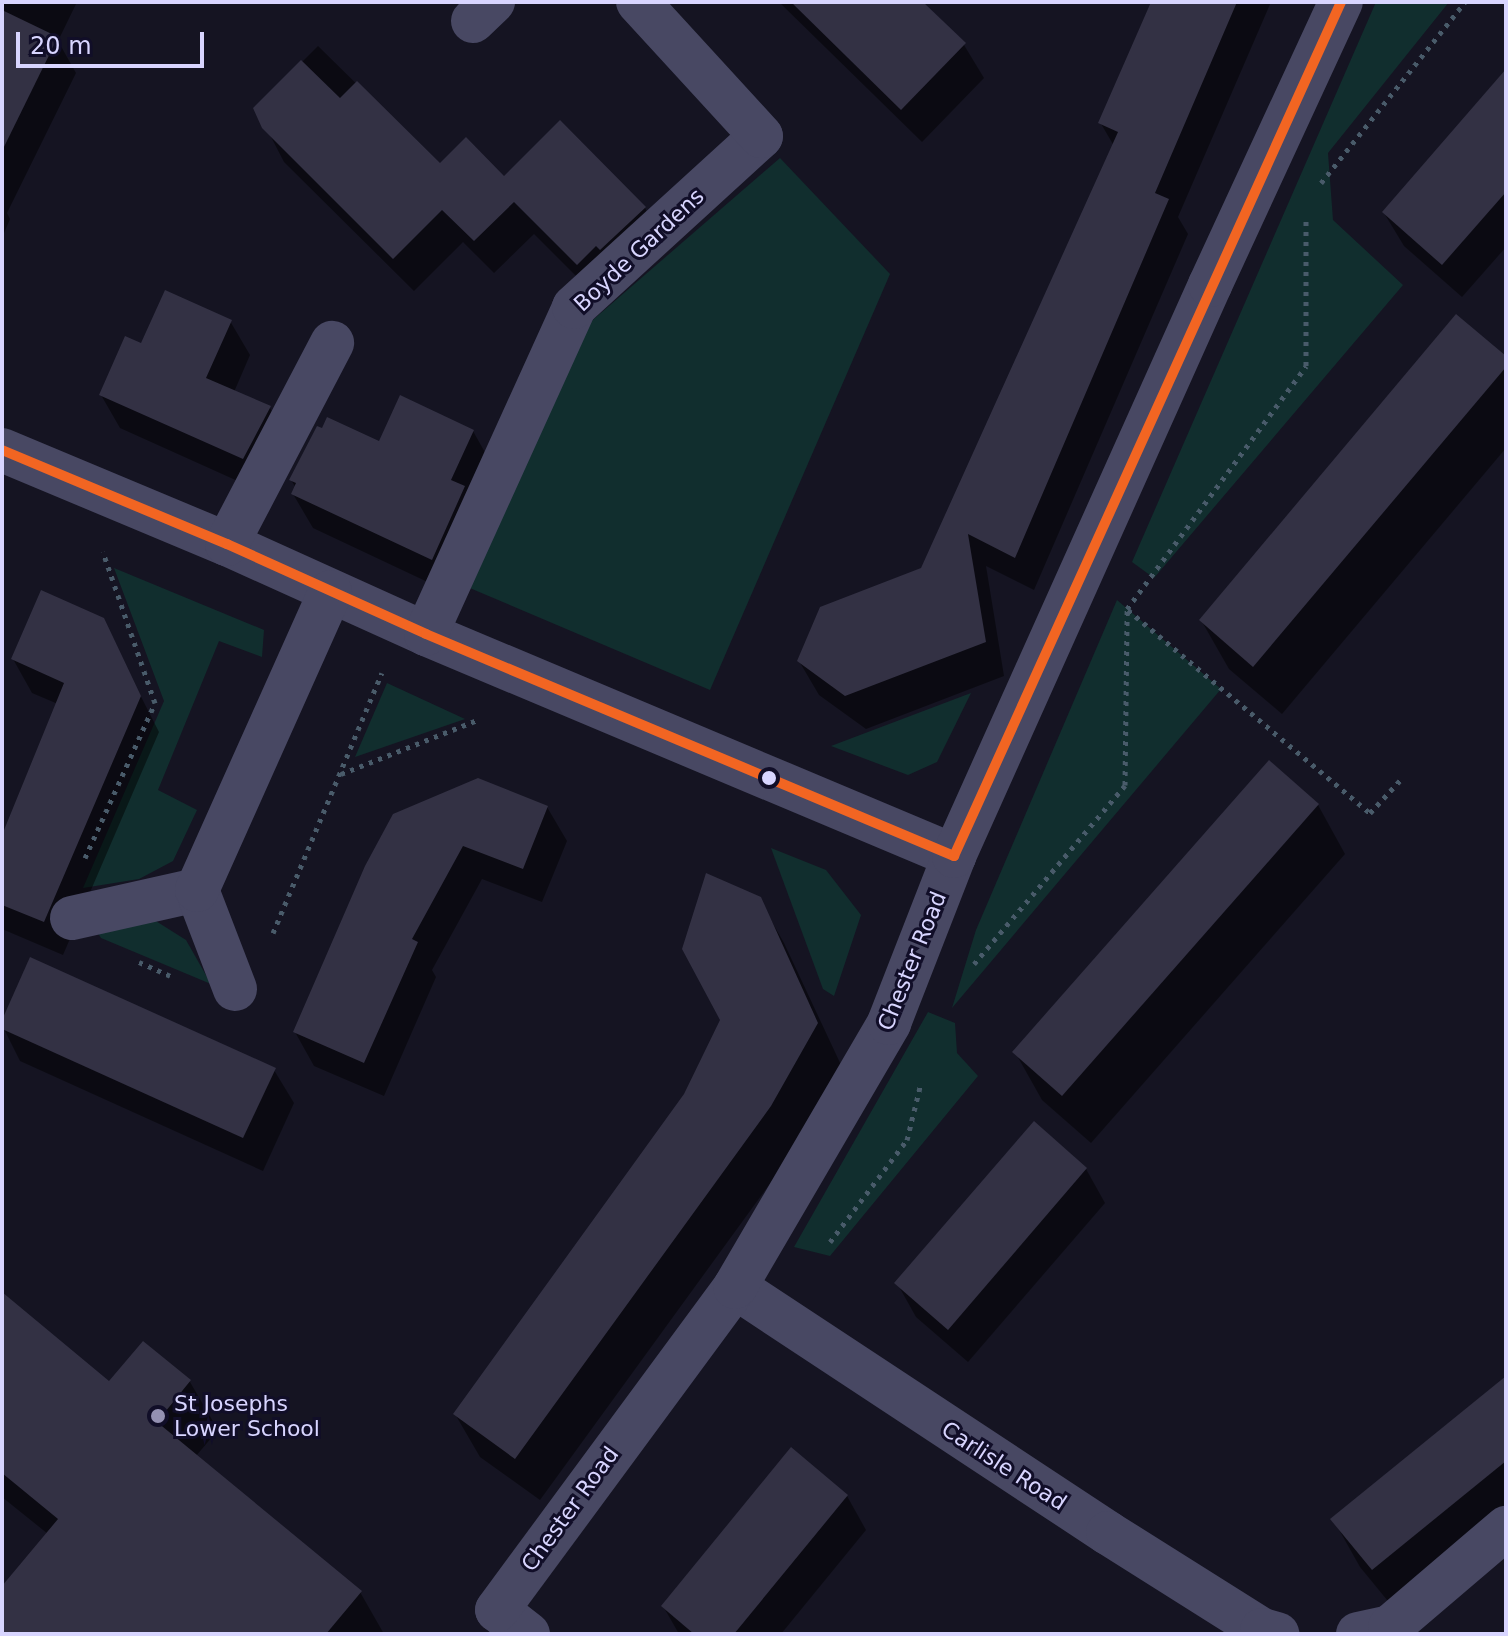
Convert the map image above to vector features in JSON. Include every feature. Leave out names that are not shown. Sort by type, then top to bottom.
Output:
[{"type":"street","name":"Boyde Gardens","points":[[426,634],[574,307],[761,136],[638,2]]},
{"type":"street","name":"Chester Road","points":[[528,1634],[497,1610],[735,1287],[889,1023],[954,856],[1341,2]]},
{"type":"street","points":[[227,544],[332,343]]},
{"type":"street","points":[[2,450],[227,544],[524,676],[954,856]]},
{"type":"street","points":[[235,989],[197,890],[330,592]]},
{"type":"street","points":[[72,918],[197,890]]},
{"type":"street","name":"Carlisle Road","points":[[735,1287],[774,1316],[1121,1541],[1262,1630],[1277,1634]]},
{"type":"street","points":[[1358,1634],[1390,1627],[1506,1528]]},
{"type":"path","points":[[1315,191],[1465,2]]},
{"type":"path","points":[[973,965],[1125,785],[1127,609],[1306,366],[1306,203]]},
{"type":"path","points":[[1127,609],[1370,813],[1404,776]]},
{"type":"path","points":[[340,774],[487,717],[524,676]]},
{"type":"path","points":[[774,1316],[907,1140],[922,1078]]},
{"type":"green space","points":[[1376,2],[1449,2],[1328,153],[1333,220],[1403,285],[1154,578],[1132,562]]},
{"type":"green space","points":[[780,158],[890,274],[710,690],[465,586],[587,325]]},
{"type":"green space","points":[[114,568],[264,630],[262,657],[219,641],[158,790],[197,810],[173,861],[139,879],[83,888],[164,701]]},
{"type":"green space","points":[[1117,600],[1221,689],[952,1008],[976,930]]},
{"type":"green space","points":[[387,683],[465,719],[355,757]]},
{"type":"green space","points":[[971,693],[937,762],[908,775],[831,746]]},
{"type":"green space","points":[[771,848],[826,870],[861,915],[834,996],[823,989]]},
{"type":"green space","points":[[151,918],[186,940],[211,984],[101,938],[96,930]]},
{"type":"green space","points":[[928,1012],[955,1023],[957,1053],[978,1076],[830,1256],[794,1247]]},
{"type":"building","points":[[791,2],[923,2],[966,43],[901,110]]},
{"type":"building","points":[[1151,2],[1237,2],[1155,193],[1169,199],[1015,558],[968,534],[986,642],[845,696],[797,661],[820,607],[921,568],[1118,132],[1098,123]]},
{"type":"building","points":[[2,10],[58,37],[2,151]]},
{"type":"building","points":[[301,60],[340,98],[357,81],[440,163],[466,137],[504,176],[560,120],[646,207],[600,250],[596,246],[577,265],[514,202],[474,241],[442,210],[393,259],[262,128],[253,108]]},
{"type":"building","points":[[1506,69],[1506,192],[1442,265],[1382,212]]},
{"type":"building","points":[[165,290],[232,320],[206,378],[271,406],[243,459],[99,395],[125,336],[141,343]]},
{"type":"building","points":[[1456,314],[1506,356],[1506,367],[1253,667],[1199,620]]},
{"type":"building","points":[[400,395],[474,430],[451,480],[465,486],[432,560],[291,494],[296,483],[289,480],[317,426],[322,428],[327,417],[379,441]]},
{"type":"building","points":[[41,590],[104,618],[141,696],[44,922],[2,905],[2,835],[64,683],[11,659]]},
{"type":"building","points":[[1269,760],[1319,804],[1062,1096],[1012,1052]]},
{"type":"building","points":[[478,778],[548,806],[523,869],[463,846],[412,939],[418,942],[364,1063],[293,1032],[365,866],[393,814]]},
{"type":"building","points":[[706,873],[761,897],[818,1023],[771,1106],[515,1459],[453,1414],[684,1094],[720,1020],[682,949]]},
{"type":"building","points":[[30,957],[276,1068],[243,1138],[2,1029],[2,1020]]},
{"type":"building","points":[[1034,1121],[1087,1168],[948,1330],[894,1283]]},
{"type":"building","points":[[2,1292],[109,1381],[143,1341],[191,1380],[157,1422],[362,1591],[326,1634],[2,1634],[2,1586],[58,1519],[2,1473]]},
{"type":"building","points":[[1506,1376],[1506,1461],[1372,1570],[1330,1519]]},
{"type":"building","points":[[791,1447],[848,1495],[734,1634],[694,1634],[661,1606]]},
{"type":"transit line","points":[[2,450],[227,544],[426,634],[954,856],[1341,2]]},
{"type":"place","name":"St Josephs Lower School","points":[[158,1416]]}]
